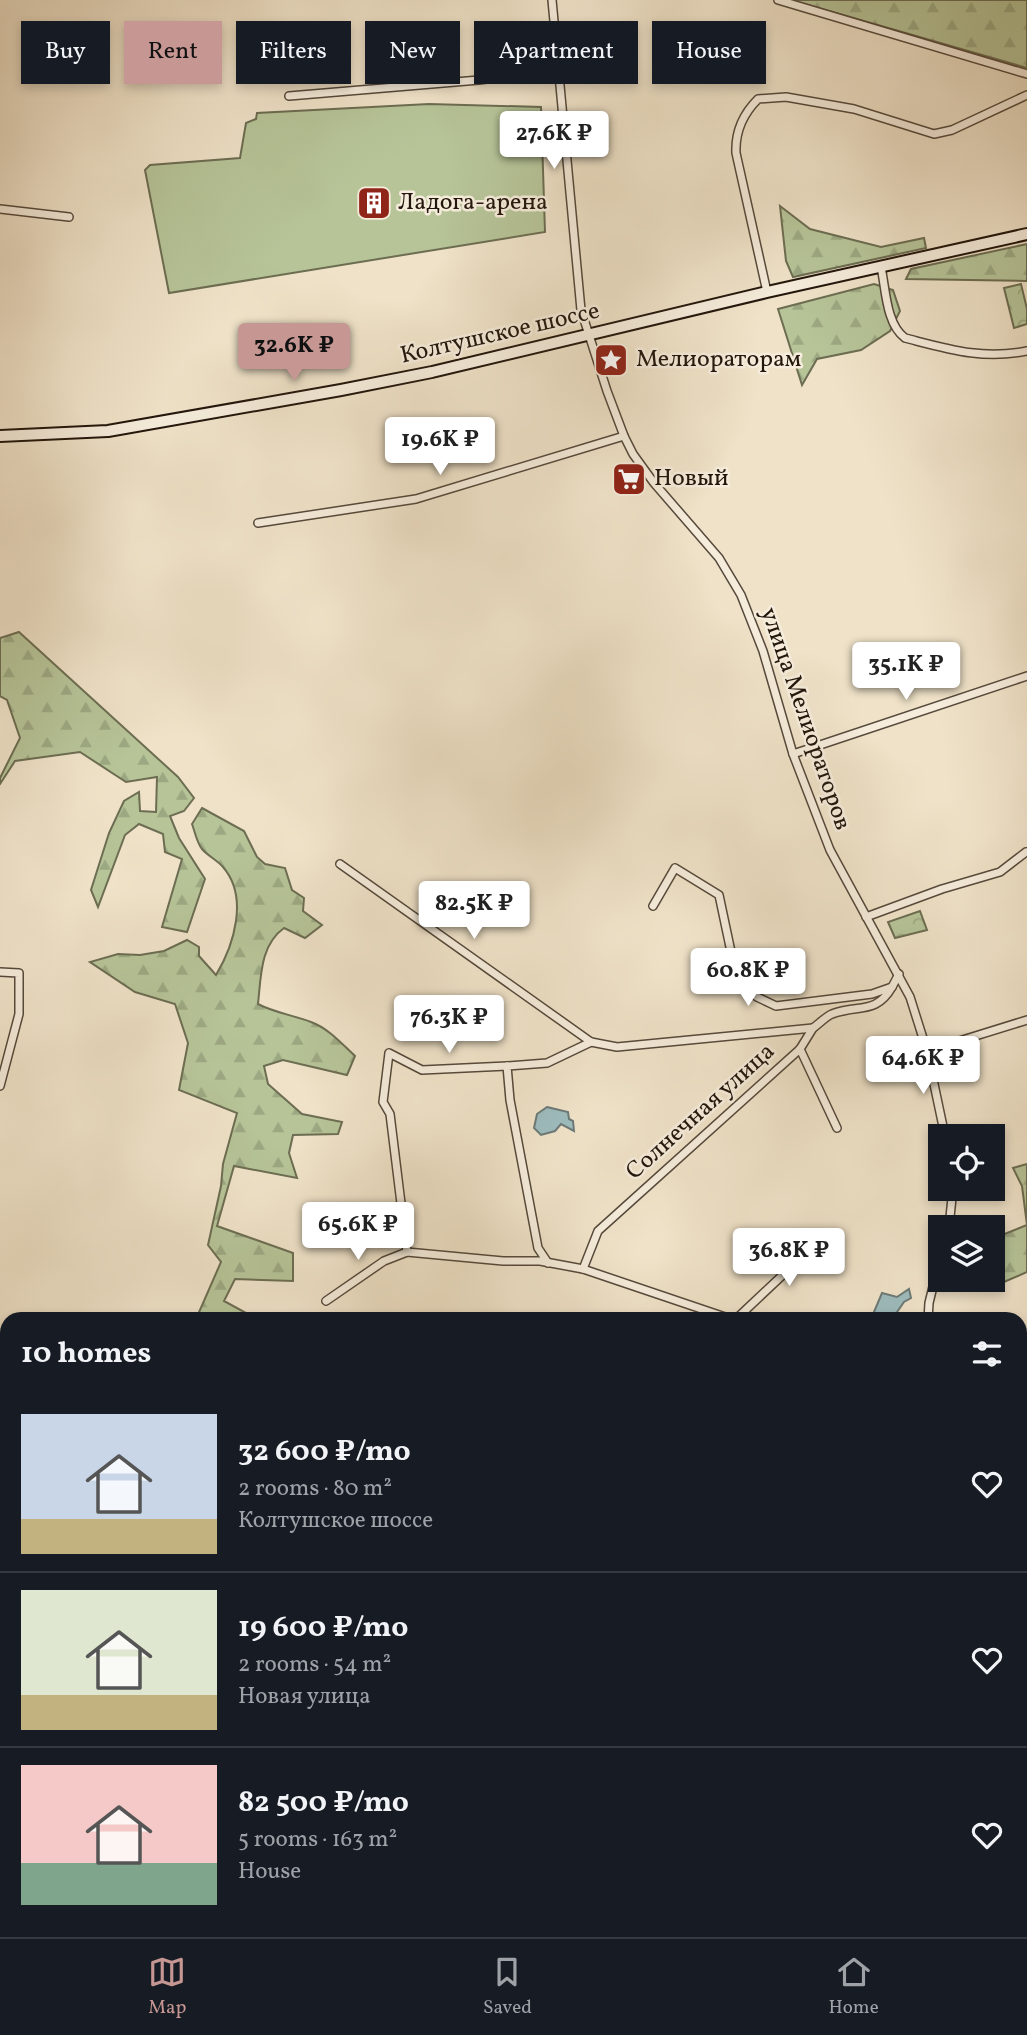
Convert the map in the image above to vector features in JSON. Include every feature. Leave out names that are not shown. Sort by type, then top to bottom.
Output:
[{"type":"main road","name":"Колтушское шоссе","points":[[0,436],[108,431],[432,372],[767,292],[1027,234]]},
{"type":"street","name":"улица Мелиораторов","points":[[552,0],[554,21]]},
{"type":"street","points":[[778,0],[1027,74]]},
{"type":"street","points":[[289,96],[474,80]]},
{"type":"street","name":"улица Мелиораторов","points":[[559,84],[581,310],[624,436],[654,483],[732,576],[762,651],[793,754],[830,850],[909,997],[927,1051],[942,1124]]},
{"type":"street","points":[[767,292],[735,138],[747,110],[758,99],[786,97],[854,109],[934,134],[952,130],[1027,95]]},
{"type":"street","points":[[0,209],[69,217]]},
{"type":"street","points":[[881,267],[893,322],[897,332],[905,338],[968,355],[1004,355],[1027,351]]},
{"type":"street","points":[[258,523],[416,499],[624,436]]},
{"type":"street","points":[[793,754],[1027,676]]},
{"type":"street","points":[[866,916],[1000,872],[1026,852]]},
{"type":"street","points":[[340,864],[591,1042],[547,1063],[507,1066],[422,1070],[389,1053],[383,1101],[390,1114],[407,1252]]},
{"type":"street","points":[[653,906],[675,868],[719,895],[737,980],[757,997],[776,1006],[872,994],[892,987]]},
{"type":"street","points":[[0,972],[19,973],[19,1014],[0,1086]]},
{"type":"street","points":[[814,1028],[830,1014],[876,1005],[886,998],[899,974]]},
{"type":"street","points":[[927,1051],[1027,1020]]},
{"type":"street","name":"Солнечная улица","points":[[591,1042],[617,1047],[814,1028]]},
{"type":"street","name":"Солнечная улица","points":[[583,1269],[597,1231],[800,1049],[814,1028]]},
{"type":"street","points":[[800,1049],[837,1128]]},
{"type":"street","points":[[507,1066],[510,1100],[538,1248],[548,1263]]},
{"type":"street","points":[[743,1312],[824,1236]]},
{"type":"street","points":[[326,1301],[384,1261],[407,1252],[548,1263],[583,1269],[700,1312]]},
{"type":"street","points":[[928,1312],[932,1292]]},
{"type":"green space","points":[[791,0],[1027,0],[1027,68]]},
{"type":"green space","points":[[429,104],[541,107],[545,232],[169,293],[145,170],[150,165],[240,158],[246,123],[256,119],[257,113]]},
{"type":"green space","points":[[780,206],[810,229],[881,247],[924,238],[926,248],[793,277],[786,261]]},
{"type":"green space","points":[[1027,244],[1027,281],[906,279],[911,269]]},
{"type":"green space","points":[[874,284],[893,290],[900,311],[890,331],[861,350],[817,359],[802,385],[778,309]]},
{"type":"green space","points":[[1021,284],[1027,309],[1027,324],[1014,328],[1004,288]]},
{"type":"green space","points":[[19,632],[178,777],[194,798],[184,811],[170,816],[179,838],[205,879],[187,932],[162,927],[182,859],[165,852],[163,834],[139,824],[125,835],[98,907],[91,890],[109,833],[124,801],[139,792],[140,811],[156,812],[157,777],[126,782],[80,752],[15,761],[0,784],[0,778],[20,738],[7,700],[0,696],[0,638]]},
{"type":"green space","points":[[202,808],[244,831],[257,857],[265,864],[285,868],[292,890],[304,898],[303,911],[322,925],[305,938],[284,928],[276,935],[263,962],[258,1004],[323,1028],[355,1056],[347,1075],[283,1060],[264,1066],[268,1084],[302,1114],[342,1122],[338,1134],[293,1135],[289,1153],[297,1178],[234,1166],[217,1226],[293,1253],[293,1281],[235,1279],[224,1301],[244,1312],[199,1312],[221,1262],[208,1245],[223,1164],[237,1113],[179,1090],[188,1043],[175,1004],[135,992],[90,962],[118,954],[140,955],[164,951],[187,940],[199,947],[199,956],[216,975],[233,936],[237,906],[235,892],[231,879],[221,865],[202,849],[192,824]]},
{"type":"green space","points":[[920,911],[927,930],[895,938],[888,922]]},
{"type":"green space","points":[[1027,1164],[1027,1225],[1022,1186],[1013,1168]]},
{"type":"green space","points":[[1027,1225],[1027,1272],[1005,1282],[1005,1234]]},
{"type":"water","points":[[547,1107],[568,1112],[574,1131],[561,1124],[555,1131],[541,1135],[534,1128],[537,1114]]},
{"type":"water","points":[[909,1289],[911,1298],[904,1302],[897,1312],[874,1312],[882,1293],[897,1297]]},
{"type":"place","name":"Ладога-арена","points":[[374,203]]},
{"type":"place","name":"Мелиораторам","points":[[611,360]]},
{"type":"place","name":"Новый","points":[[629,479]]}]
